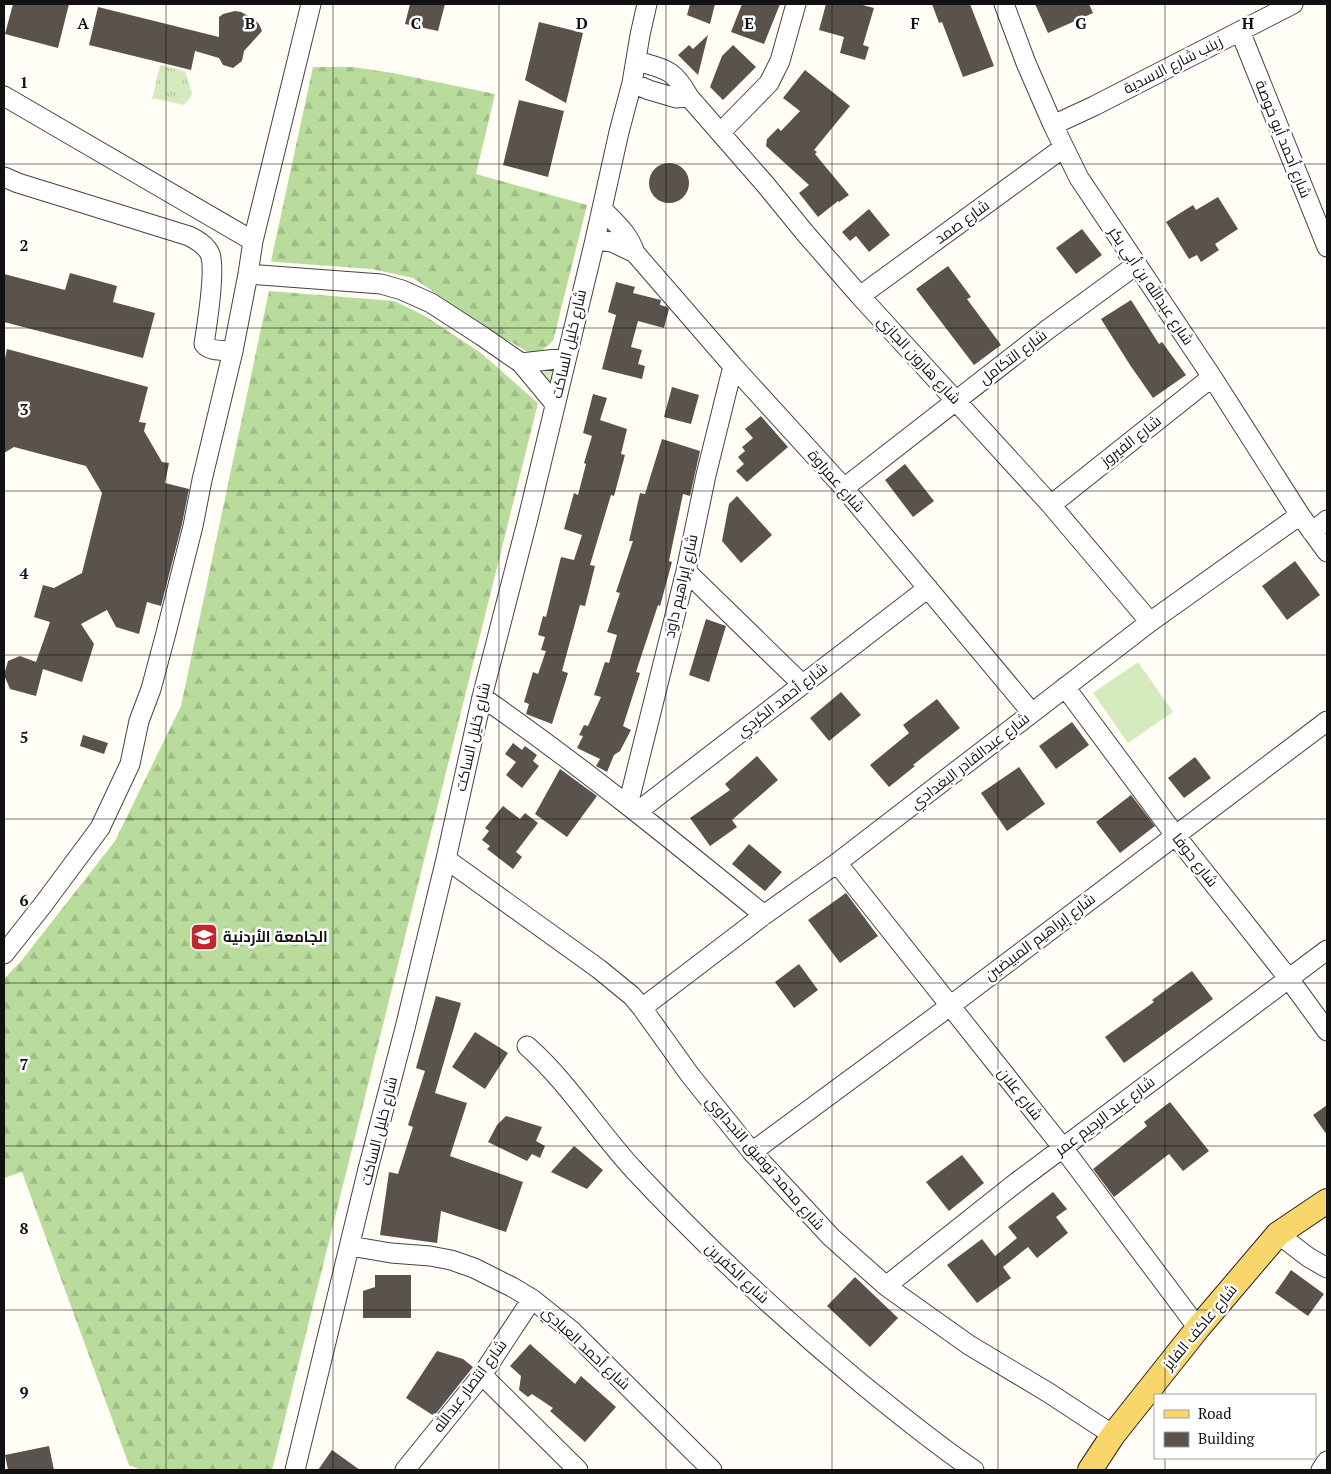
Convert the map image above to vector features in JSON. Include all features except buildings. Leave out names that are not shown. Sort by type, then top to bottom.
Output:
[{"type":"main road","name":"شارع عاكف الفايز","points":[[1090,1470],[1113,1435],[1198,1328],[1278,1234],[1327,1200]]},
{"type":"street","points":[[4,954],[100,828],[130,764],[139,721],[151,689],[180,580],[233,351],[248,274],[252,241],[311,4]]},
{"type":"street","name":"شارع خليل الساكت","points":[[295,1470],[446,858],[482,697],[528,518],[595,240],[637,61],[640,35],[647,4]]},
{"type":"street","points":[[721,132],[769,83],[780,61],[796,4]]},
{"type":"street","name":"شارع عبدالله بن أبي بكر","points":[[1004,4],[1052,125],[1079,178],[1212,377],[1262,458],[1327,552]]},
{"type":"street","name":"زينب شارع الاسدية","points":[[1052,125],[1094,106],[1293,4]]},
{"type":"street","name":"شارع أحمد أبو خوصة","points":[[1240,32],[1327,247]]},
{"type":"street","name":"شارع هارون الجازي","points":[[637,61],[666,69],[674,74],[689,97],[765,184],[804,233],[1051,505],[1150,622]]},
{"type":"street","points":[[632,83],[676,98],[689,97]]},
{"type":"street","points":[[4,96],[252,241]]},
{"type":"street","name":"شارع صمد","points":[[860,296],[1063,148]]},
{"type":"street","points":[[4,178],[189,236],[198,241],[210,255],[211,262],[212,280],[204,344],[210,349],[233,351]]},
{"type":"street","name":"شارع عمراوة","points":[[602,209],[625,232],[635,253],[733,366],[844,488],[1032,713]]},
{"type":"street","name":"شارع عمراوة","points":[[595,240],[612,242],[635,253]]},
{"type":"street","name":"شارع التكامل","points":[[844,488],[956,400],[1136,264]]},
{"type":"street","points":[[248,274],[381,284],[402,290],[450,314],[521,364],[555,404]]},
{"type":"street","points":[[521,364],[566,358]]},
{"type":"street","name":"شارع إبراهيم داود","points":[[633,809],[706,475],[733,366]]},
{"type":"street","name":"شارع الفيروز","points":[[1051,505],[1212,377]]},
{"type":"street","name":"شارع عبدالقادر البغدادي","points":[[642,1008],[764,915],[837,863],[1150,622],[1300,515]]},
{"type":"street","points":[[1312,532],[1327,520]]},
{"type":"street","points":[[686,570],[802,684]]},
{"type":"street","name":"شارع أحمد الكردي","points":[[633,809],[928,588]]},
{"type":"street","name":"شارع حوفا","points":[[1065,687],[1175,835],[1289,979],[1327,1031]]},
{"type":"street","points":[[482,697],[633,809],[764,915]]},
{"type":"street","name":"شارع إبراهيم المبيضين","points":[[752,1152],[950,1006],[1327,721]]},
{"type":"street","name":"شارع محمد توفيق النجداوي","points":[[446,858],[621,987],[642,1008],[690,1075],[752,1152],[831,1237],[886,1286],[969,1345],[1049,1393],[1113,1435]]},
{"type":"street","name":"شارع علان","points":[[837,863],[1063,1148],[1198,1328]]},
{"type":"street","name":"شارع عبد الرحيم عمر","points":[[886,1286],[1017,1182],[1327,950]]},
{"type":"street","name":"شارع الكفرين","points":[[527,1046],[549,1066],[632,1168],[678,1217],[756,1292],[814,1344],[892,1408],[974,1470]]},
{"type":"street","points":[[1278,1234],[1308,1257],[1327,1268]]},
{"type":"street","name":"شارع أحمد العبادي","points":[[350,1246],[451,1260],[474,1268],[532,1299],[572,1331],[712,1470]]},
{"type":"street","name":"شارع انتصار عبدالله","points":[[405,1470],[482,1376],[532,1299]]},
{"type":"street","points":[[482,1376],[578,1470]]},
{"type":"street","points":[[1321,1470],[1327,1460]]},
{"type":"green space","points":[[160,65],[185,71],[192,93],[184,105],[152,99]]},
{"type":"green space","points":[[313,67],[353,67],[393,73],[495,94],[476,174],[587,205],[553,341],[539,353],[528,352],[495,333],[413,278],[372,269],[271,261]]},
{"type":"green space","points":[[269,291],[394,301],[425,316],[481,353],[538,403],[272,1470],[141,1470],[129,1465],[22,1172],[4,1178],[4,979],[22,960],[115,841],[181,706]]},
{"type":"green space","points":[[556,364],[549,388],[539,371]]},
{"type":"green space","points":[[1138,662],[1173,712],[1128,743],[1093,693]]},
{"type":"place","name":"الجامعة الأردنية","points":[[204,937]]}]
